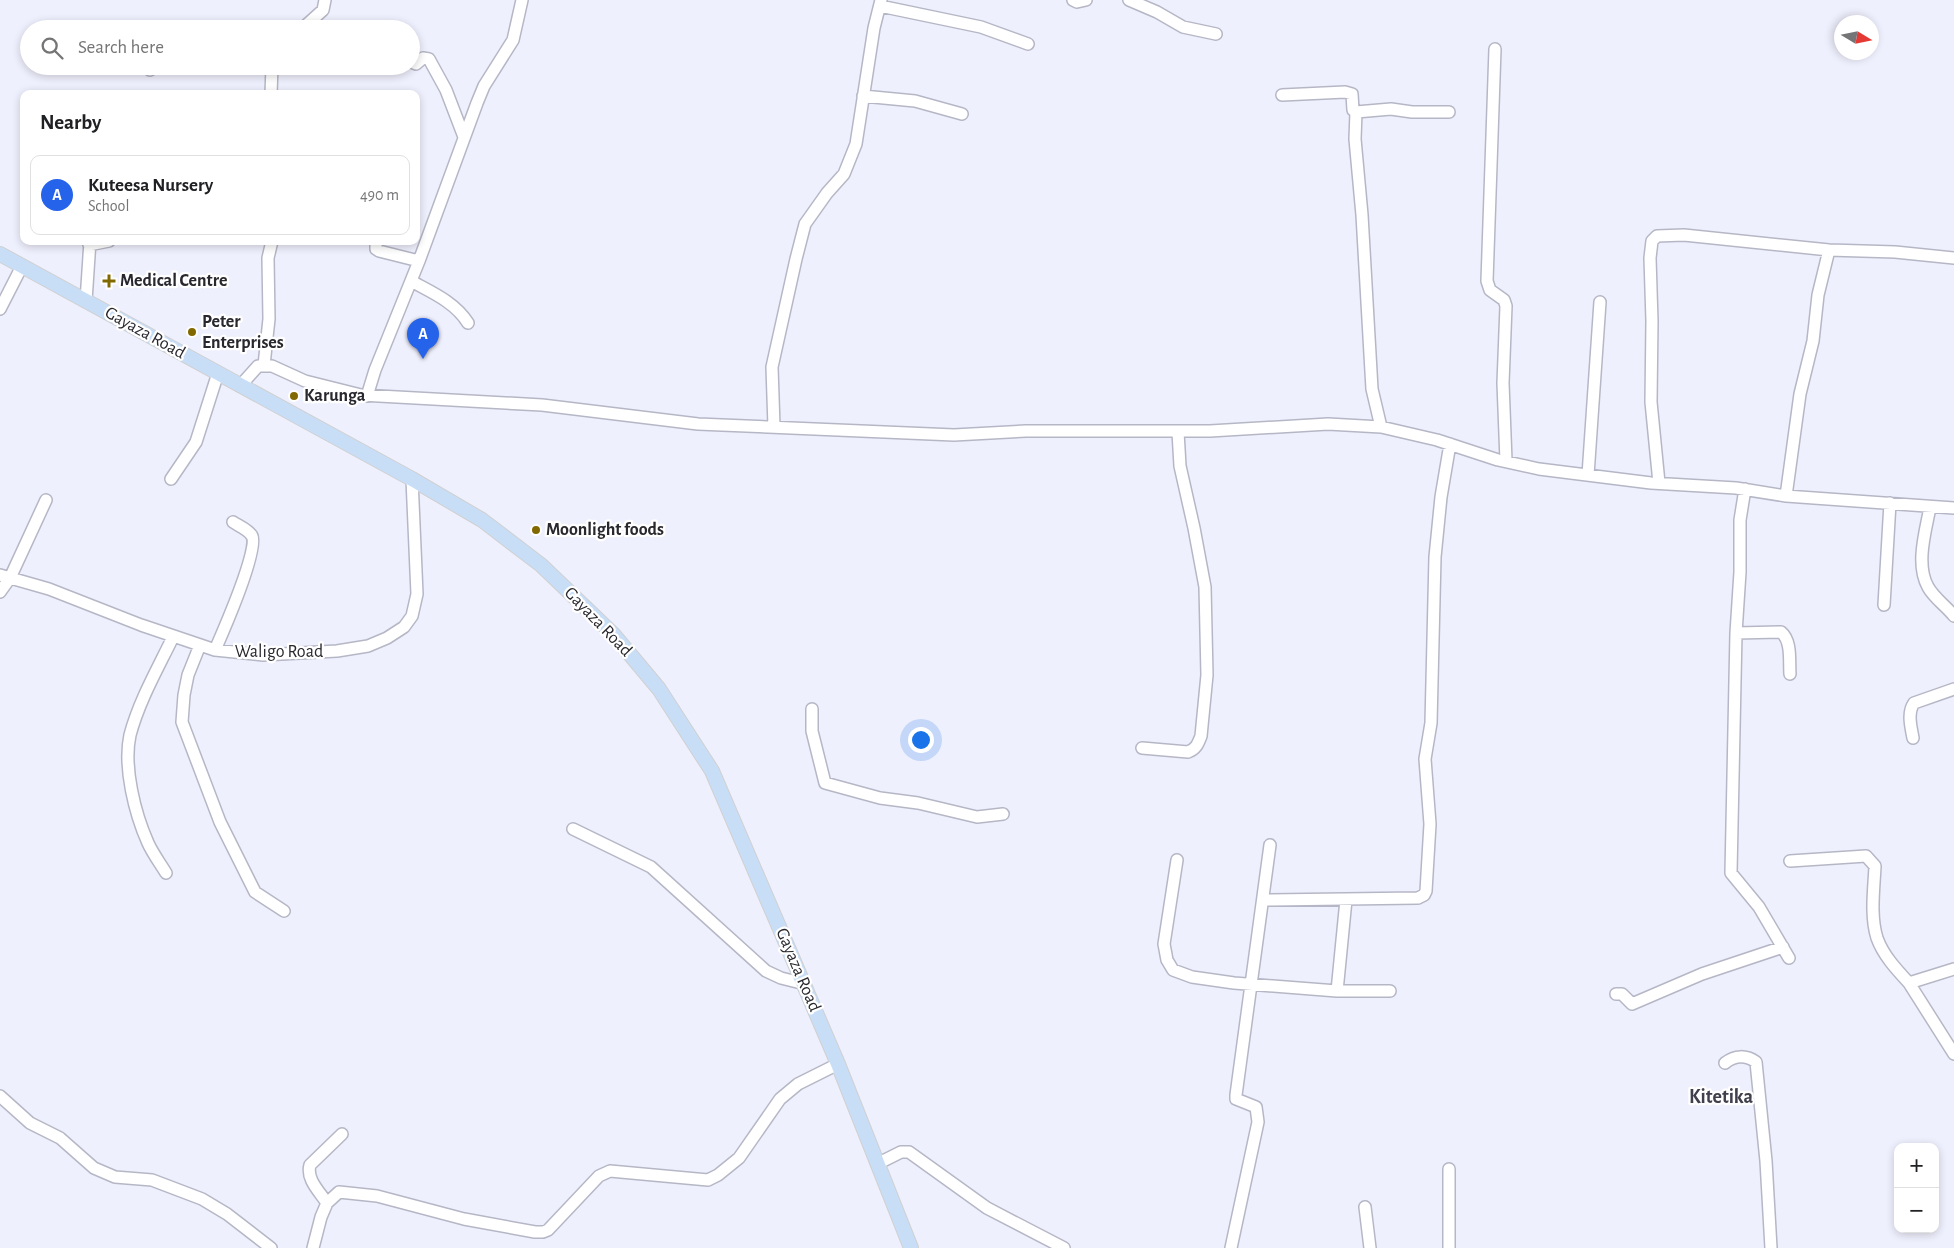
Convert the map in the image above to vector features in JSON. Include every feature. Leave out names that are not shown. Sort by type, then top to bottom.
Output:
[{"type":"main road","name":"Gayaza Road","points":[[0,254],[412,479],[482,520],[541,565],[613,634],[659,689],[712,771],[805,984],[911,1248]]},
{"type":"street","points":[[312,20],[323,10],[325,0]]},
{"type":"street","points":[[367,396],[375,370],[419,261],[484,86],[513,40],[522,0]]},
{"type":"street","points":[[1073,0],[1077,2],[1086,0]]},
{"type":"street","points":[[1129,0],[1157,12],[1183,27],[1216,34]]},
{"type":"street","points":[[774,427],[772,367],[796,258],[805,224],[827,193],[844,174],[856,144],[874,28],[880,3],[981,27],[1028,44]]},
{"type":"street","points":[[1495,49],[1487,281],[1490,290],[1504,300],[1506,306],[1503,383],[1506,462]]},
{"type":"street","points":[[420,61],[423,58],[429,59],[446,90],[464,137]]},
{"type":"street","points":[[271,90],[272,75]]},
{"type":"street","points":[[1282,95],[1346,92],[1352,94],[1353,110],[1356,112],[1355,139],[1362,215],[1372,389],[1381,427]]},
{"type":"street","points":[[863,96],[916,101],[962,114]]},
{"type":"street","points":[[1356,112],[1391,109],[1412,112],[1449,112]]},
{"type":"street","points":[[1659,483],[1651,402],[1652,321],[1650,258],[1652,241],[1657,236],[1684,235],[1829,250],[1895,252],[1954,258]]},
{"type":"street","points":[[86,301],[90,245]]},
{"type":"street","points":[[264,365],[269,319],[268,258],[271,245]]},
{"type":"street","points":[[376,245],[376,249],[379,251],[419,261]]},
{"type":"street","points":[[1786,496],[1800,394],[1813,341],[1818,295],[1829,250]]},
{"type":"street","points":[[0,309],[22,266]]},
{"type":"street","points":[[411,281],[444,299],[464,316],[468,323]]},
{"type":"street","points":[[1588,475],[1600,302]]},
{"type":"street","points":[[240,386],[258,366],[264,365],[272,366],[305,381],[331,389],[367,396],[525,404],[698,424],[954,435],[1026,431],[1178,432],[1328,424],[1381,427],[1450,444],[1506,462],[1539,469],[1659,483],[1745,489],[1786,496],[1954,508]]},
{"type":"street","points":[[171,479],[196,442],[218,373]]},
{"type":"street","points":[[1142,748],[1188,752],[1193,750],[1198,744],[1200,736],[1207,675],[1205,587],[1180,466],[1178,432]]},
{"type":"street","points":[[1263,900],[1418,898],[1424,895],[1426,890],[1430,824],[1425,759],[1431,723],[1435,557],[1441,497],[1450,444]]},
{"type":"street","name":"Waligo Road","points":[[5,576],[83,601],[173,637],[215,650],[263,656],[337,651],[368,646],[387,638],[404,627],[412,616],[417,594],[412,479]]},
{"type":"street","points":[[1745,489],[1740,520],[1731,873],[1759,906],[1789,958]]},
{"type":"street","points":[[0,592],[5,576],[46,500]]},
{"type":"street","points":[[1884,605],[1890,503]]},
{"type":"street","points":[[1930,506],[1922,558],[1925,579],[1928,587],[1954,616]]},
{"type":"street","points":[[215,650],[246,570],[254,542],[252,535],[233,522]]},
{"type":"street","points":[[1736,633],[1781,632],[1786,636],[1789,648],[1790,674]]},
{"type":"street","points":[[166,873],[148,845],[138,819],[128,766],[128,749],[136,718],[173,637]]},
{"type":"street","points":[[200,645],[188,675],[184,694],[182,722],[220,822],[255,892],[284,911]]},
{"type":"street","points":[[1913,738],[1910,714],[1914,703],[1954,689]]},
{"type":"street","points":[[812,709],[812,731],[825,783],[880,798],[977,817],[1003,814]]},
{"type":"street","points":[[573,829],[651,867],[766,971],[781,978],[805,984]]},
{"type":"street","points":[[1231,1248],[1258,1122],[1256,1107],[1236,1099],[1270,845]]},
{"type":"street","points":[[1790,861],[1866,856],[1874,866],[1874,914],[1877,938],[1889,961],[1909,983],[1954,1054]]},
{"type":"street","points":[[1177,860],[1164,944],[1167,960],[1172,970],[1183,974],[1252,985],[1337,991],[1390,990]]},
{"type":"street","points":[[1337,991],[1346,900]]},
{"type":"street","points":[[1616,994],[1622,994],[1632,1004],[1702,974],[1783,947]]},
{"type":"street","points":[[1909,983],[1954,969]]},
{"type":"street","points":[[1725,1063],[1742,1056],[1756,1062],[1766,1161],[1771,1248]]},
{"type":"street","points":[[313,1248],[320,1217],[327,1202],[339,1192],[376,1196],[464,1219],[543,1232],[548,1230],[599,1176],[610,1171],[708,1180],[718,1175],[739,1158],[780,1099],[798,1084],[838,1064]]},
{"type":"street","points":[[0,1096],[30,1123],[60,1138],[94,1168],[115,1177],[152,1180],[202,1199],[227,1214],[271,1248]]},
{"type":"street","points":[[327,1202],[310,1177],[310,1165],[342,1134]]},
{"type":"street","points":[[877,1164],[901,1152],[909,1152],[987,1208],[1064,1248]]},
{"type":"street","points":[[1449,1169],[1449,1248]]},
{"type":"street","points":[[1365,1207],[1370,1248]]},
{"type":"place","name":"Medical Centre","points":[[109,281]]},
{"type":"place","name":"Peter Enterprises","points":[[192,332]]},
{"type":"place","name":"Kuteesa Nursery","points":[[423,359]]},
{"type":"place","name":"Karunga","points":[[294,396]]},
{"type":"place","name":"Moonlight foods","points":[[536,530]]},
{"type":"district","name":"Kitetika","points":[[1721,1097]]}]
